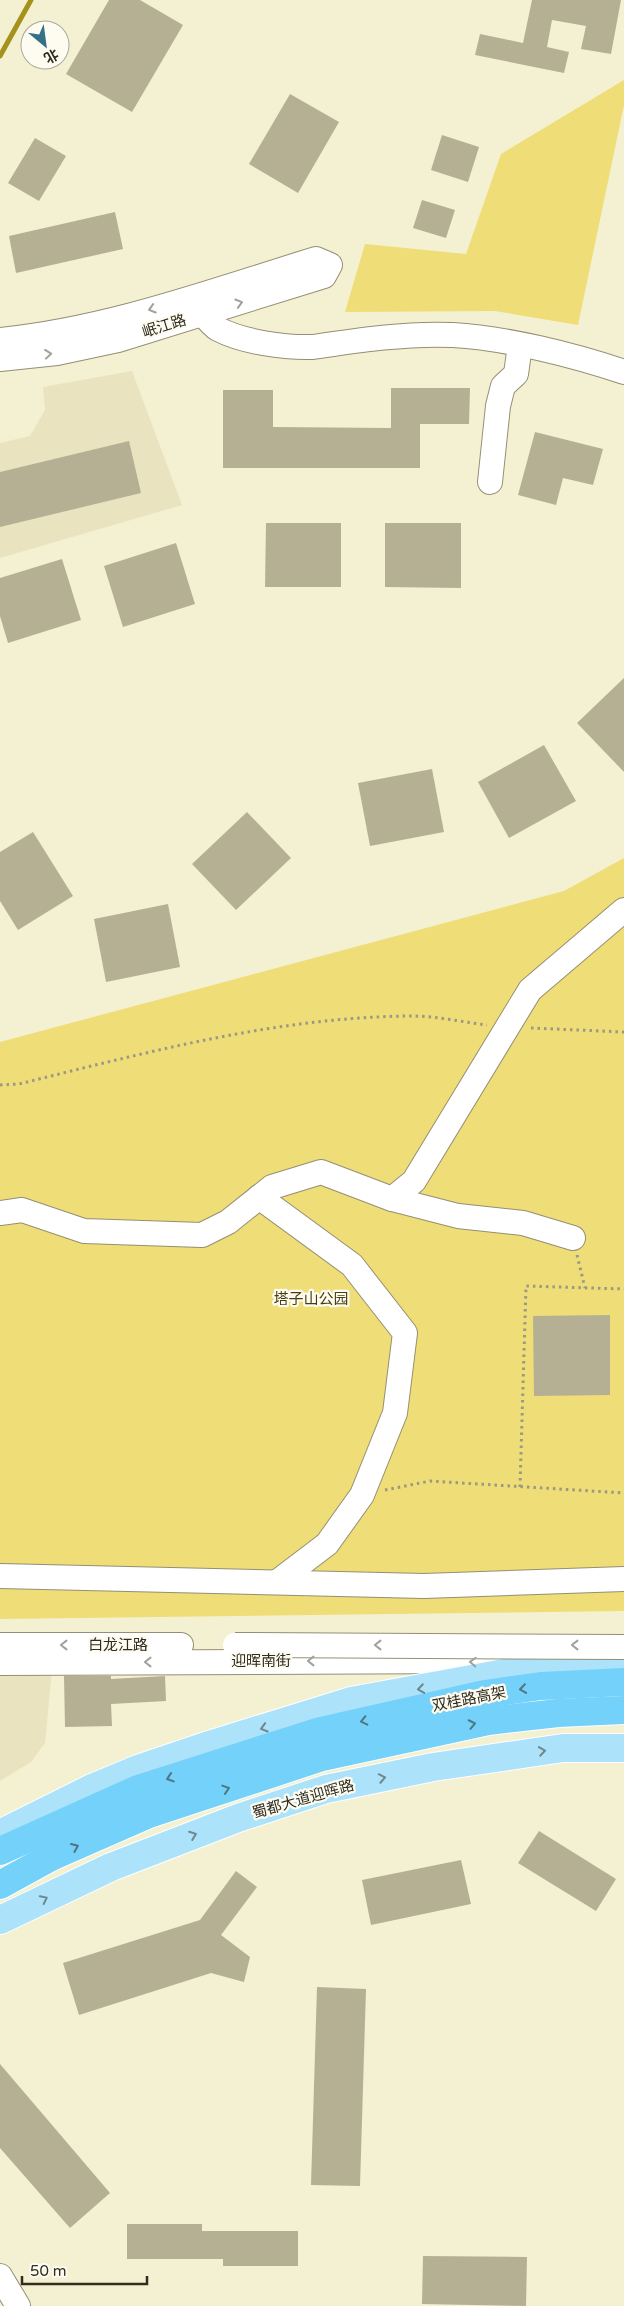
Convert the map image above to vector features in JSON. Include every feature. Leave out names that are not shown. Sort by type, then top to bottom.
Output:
[{"type":"highway","name":"双桂路高架","points":[[320,1744],[485,1694],[541,1686],[624,1682]]},
{"type":"highway","name":"双桂路高架","points":[[320,1744],[558,1713],[624,1710]]},
{"type":"highway","points":[[0,1851],[128,1792],[320,1744]]},
{"type":"highway","points":[[0,1885],[51,1856],[320,1744]]},
{"type":"main road","points":[[0,1834],[90,1789],[138,1769],[351,1701],[446,1686],[521,1670],[624,1663]]},
{"type":"main road","name":"蜀都大道迎晖路","points":[[0,1920],[111,1867],[238,1818],[326,1789],[433,1767],[563,1748],[624,1748]]},
{"type":"main road","points":[[34,1817],[128,1792]]},
{"type":"street","name":"岷江路","points":[[0,359],[57,353],[118,340],[197,306],[320,268]]},
{"type":"street","name":"岷江路","points":[[0,340],[42,336],[197,306]]},
{"type":"street","points":[[197,306],[216,328],[265,344],[299,348],[424,335],[453,335],[492,339],[520,345],[595,362],[624,372]]},
{"type":"street","points":[[490,482],[498,406],[503,386],[516,374],[520,345]]},
{"type":"street","points":[[392,1199],[414,1181],[530,990],[624,910]]},
{"type":"street","points":[[0,1213],[22,1210],[84,1231],[202,1235],[228,1222],[272,1187],[321,1172],[392,1199],[458,1216],[523,1223],[573,1238]]},
{"type":"street","points":[[259,1197],[352,1265],[405,1333],[395,1412],[362,1495],[327,1544],[277,1582]]},
{"type":"street","points":[[0,1576],[424,1586],[624,1579]]},
{"type":"street","name":"白龙江路","points":[[0,1645],[624,1646]]},
{"type":"street","name":"迎晖南街","points":[[0,1663],[478,1661],[521,1670]]},
{"type":"street","points":[[0,2276],[18,2306]]},
{"type":"path","points":[[0,1085],[19,1084],[135,1055],[290,1024],[413,1016],[507,1027],[624,1032]]},
{"type":"path","points":[[573,1238],[585,1288]]},
{"type":"path","points":[[520,1487],[526,1286],[624,1289]]},
{"type":"path","points":[[362,1495],[430,1481],[624,1493]]},
{"type":"shaded area","points":[[132,371],[182,505],[0,558],[0,443],[30,436],[45,410],[43,387]]},
{"type":"shaded area","points":[[52,1670],[45,1743],[31,1762],[0,1781],[0,1672]]},
{"type":"green space","points":[[624,80],[624,105],[578,325],[495,311],[345,312],[365,244],[466,254],[501,154]]},
{"type":"green space","name":"塔子山公园","points":[[624,858],[624,1611],[0,1619],[0,1042],[564,891]]},
{"type":"building","points":[[109,0],[140,0],[183,25],[132,112],[66,74]]},
{"type":"building","points":[[532,0],[621,0],[611,54],[581,49],[586,26],[552,20],[547,47],[569,52],[564,73],[475,55],[480,34],[523,43]]},
{"type":"building","points":[[290,94],[339,122],[298,193],[249,164]]},
{"type":"building","points":[[442,135],[479,147],[468,182],[431,170]]},
{"type":"building","points":[[35,138],[66,156],[39,201],[8,183]]},
{"type":"building","points":[[422,200],[455,210],[446,238],[413,228]]},
{"type":"building","points":[[115,212],[123,249],[16,273],[9,236]]},
{"type":"building","points":[[391,388],[470,388],[469,424],[420,424],[420,468],[223,468],[223,390],[273,390],[273,427],[391,428]]},
{"type":"building","points":[[535,432],[603,449],[593,485],[563,478],[556,505],[518,495]]},
{"type":"building","points":[[129,441],[141,493],[0,527],[0,472]]},
{"type":"building","points":[[266,523],[341,523],[341,587],[265,587]]},
{"type":"building","points":[[385,523],[461,523],[461,588],[385,587]]},
{"type":"building","points":[[176,543],[195,604],[123,627],[104,566]]},
{"type":"building","points":[[62,559],[81,620],[8,643],[0,616],[0,578]]},
{"type":"building","points":[[624,678],[624,772],[577,723]]},
{"type":"building","points":[[544,745],[576,801],[509,838],[478,782]]},
{"type":"building","points":[[432,769],[444,832],[370,846],[358,783]]},
{"type":"building","points":[[247,812],[291,858],[236,910],[192,864]]},
{"type":"building","points":[[33,832],[73,896],[18,930],[0,901],[0,852]]},
{"type":"building","points":[[168,904],[180,967],[106,982],[94,919]]},
{"type":"building","points":[[610,1315],[610,1395],[534,1396],[533,1316]]},
{"type":"building","points":[[64,1676],[111,1676],[111,1679],[165,1676],[166,1701],[111,1704],[112,1726],[65,1727]]},
{"type":"building","points":[[539,1831],[616,1879],[596,1911],[518,1863]]},
{"type":"building","points":[[461,1860],[471,1904],[371,1925],[362,1880]]},
{"type":"building","points":[[236,1871],[257,1887],[221,1935],[250,1957],[244,1982],[211,1973],[79,2015],[63,1963],[200,1920]]},
{"type":"building","points":[[317,1987],[366,1989],[360,2186],[311,2185]]},
{"type":"building","points":[[0,2064],[110,2193],[70,2228],[0,2148]]},
{"type":"building","points":[[127,2224],[202,2224],[202,2231],[298,2231],[298,2266],[223,2266],[223,2259],[127,2259]]},
{"type":"building","points":[[423,2256],[527,2257],[526,2306],[422,2304]]},
{"type":"waterway","points":[[0,56],[31,0]]}]
